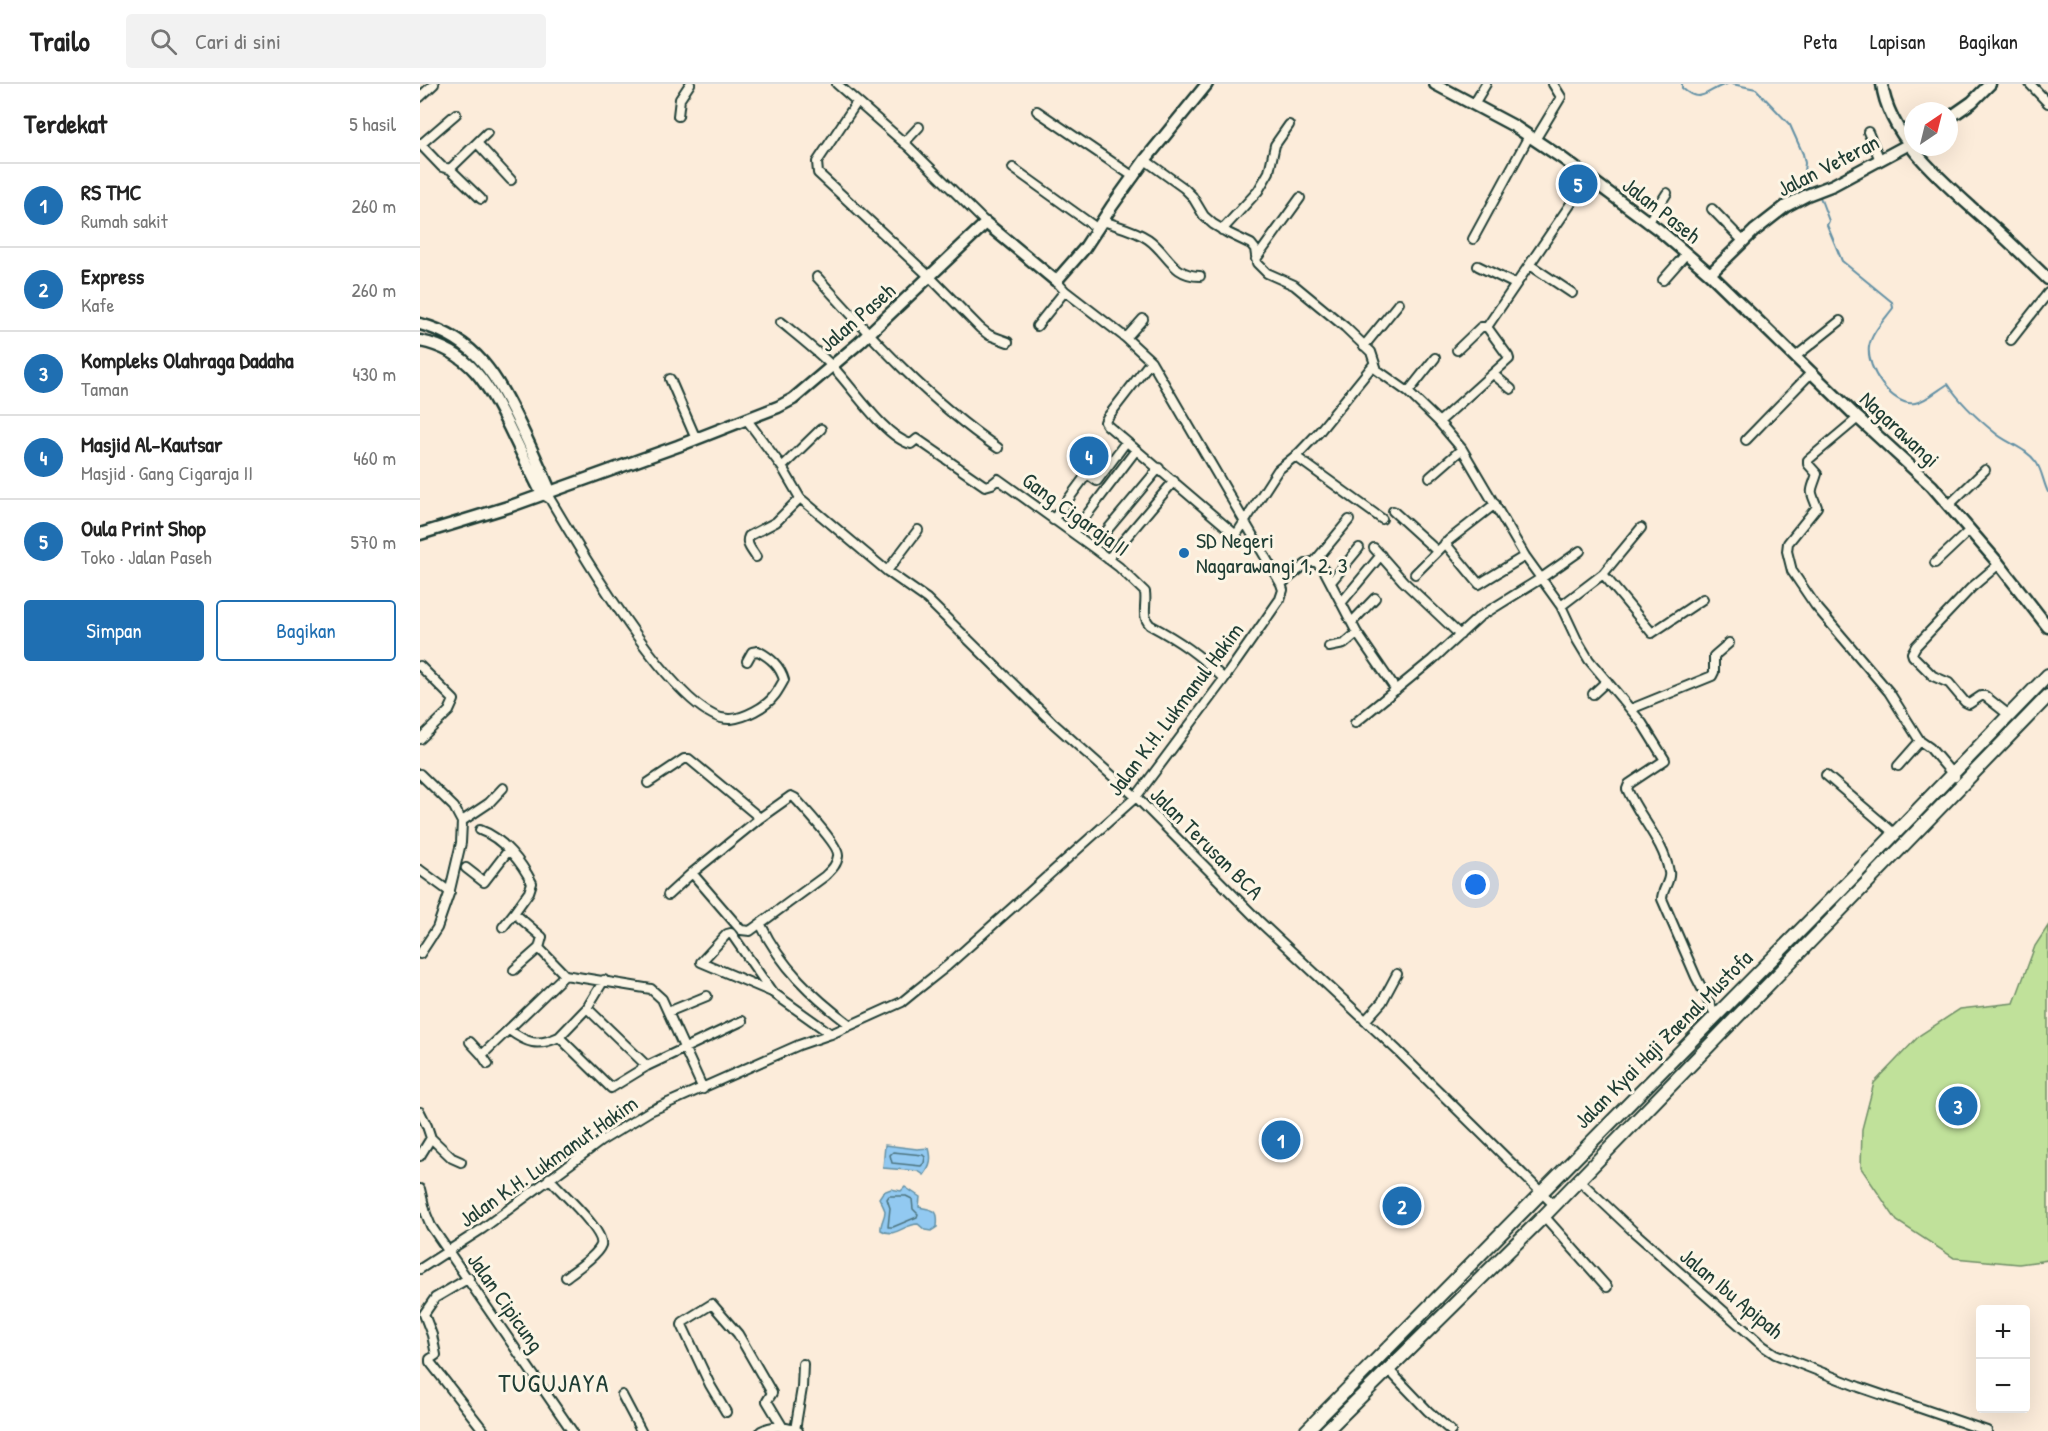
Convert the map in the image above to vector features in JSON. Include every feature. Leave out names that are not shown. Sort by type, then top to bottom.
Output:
[{"type":"main road","name":"Jalan Kyai Haji Zaenal Mustofa","points":[[1306,1431],[1849,881],[2048,675]]},
{"type":"main road","name":"Jalan Kyai Haji Zaenal Mustofa","points":[[1330,1430],[1439,1318],[1544,1216],[1641,1113],[2048,696]]},
{"type":"main road","points":[[1849,881],[1859,892]]},
{"type":"main road","points":[[1744,987],[1754,999]]},
{"type":"main road","points":[[1631,1102],[1641,1113]]},
{"type":"main road","points":[[1429,1307],[1439,1318]]},
{"type":"main road","points":[[1367,1369],[1377,1380]]},
{"type":"street","points":[[420,97],[434,84]]},
{"type":"street","points":[[678,116],[680,99],[690,84]]},
{"type":"street","points":[[837,84],[904,143],[986,223],[1151,361],[1281,584],[1306,564],[1315,561],[1349,520]]},
{"type":"street","points":[[1056,281],[1084,249],[1145,160],[1207,84]]},
{"type":"street","name":"Jalan Paseh","points":[[1435,84],[1532,138],[1589,177],[1710,274]]},
{"type":"street","points":[[1474,104],[1486,84]]},
{"type":"street","points":[[1473,239],[1532,138],[1561,97],[1553,84]]},
{"type":"street","points":[[1882,84],[1887,105],[1904,132]]},
{"type":"street","points":[[1958,112],[1972,102],[1990,84]]},
{"type":"street","points":[[2030,84],[2048,103]]},
{"type":"street","points":[[857,102],[817,162],[817,169],[827,182],[930,277],[980,328],[989,335],[1008,342]]},
{"type":"street","points":[[1037,111],[1134,177]]},
{"type":"street","points":[[456,114],[420,145],[442,167],[450,169],[481,200]]},
{"type":"street","points":[[1222,230],[1258,191],[1269,172],[1275,145],[1289,125]]},
{"type":"street","points":[[904,143],[919,127]]},
{"type":"street","points":[[1868,132],[1880,160]]},
{"type":"street","points":[[450,169],[488,134]]},
{"type":"street","points":[[477,143],[512,180]]},
{"type":"street","name":"Jalan Veteran","points":[[1710,274],[1743,241],[1796,200],[1833,185],[1904,147]]},
{"type":"street","points":[[1922,156],[1943,181],[2048,279]]},
{"type":"street","points":[[1145,160],[1184,188],[1192,196],[1204,216],[1222,230],[1251,244],[1255,249],[1257,263],[1267,273],[1294,285],[1346,327],[1371,352],[1377,370],[1408,392],[1439,422],[1462,449],[1525,556],[1561,606],[1576,640],[1589,660],[1642,723],[1665,760],[1629,784],[1627,789],[1663,856],[1669,877],[1662,899],[1716,1016]]},
{"type":"street","points":[[1013,168],[1100,225],[1149,239],[1181,272],[1191,276],[1200,276]]},
{"type":"street","points":[[1457,350],[1479,329],[1486,327],[1589,177]]},
{"type":"street","points":[[1648,223],[1667,194]]},
{"type":"street","points":[[1256,260],[1300,198]]},
{"type":"street","points":[[1712,209],[1743,241]]},
{"type":"street","name":"Jalan Paseh","points":[[420,534],[547,494],[747,420],[793,399],[869,334],[986,223]]},
{"type":"street","points":[[1663,280],[1686,254]]},
{"type":"street","points":[[1530,265],[1572,293]]},
{"type":"street","points":[[1478,266],[1515,284]]},
{"type":"street","name":"Nagarawangi","points":[[1710,274],[1858,418],[1932,486],[1999,564],[2048,627]]},
{"type":"street","points":[[818,278],[869,334],[947,410],[998,448]]},
{"type":"street","points":[[1037,326],[1065,291]]},
{"type":"street","points":[[2011,340],[2048,293]]},
{"type":"street","points":[[1364,345],[1399,303]]},
{"type":"street","points":[[1126,338],[1143,319]]},
{"type":"street","points":[[1796,357],[1840,321]]},
{"type":"street","points":[[781,322],[831,366]]},
{"type":"street","points":[[420,324],[437,329],[465,345],[490,369],[518,421],[547,494]]},
{"type":"street","points":[[1439,422],[1509,357],[1486,327]]},
{"type":"street","points":[[420,341],[442,347],[459,356],[484,381],[547,494],[615,607],[658,663],[694,703],[719,717],[731,719],[753,712],[773,698],[784,680],[781,670],[769,657],[758,651],[752,652],[747,661]]},
{"type":"street","points":[[1408,392],[1435,358]]},
{"type":"street","points":[[1151,361],[1105,422],[1236,534],[1278,470],[1319,432],[1374,364]]},
{"type":"street","name":"Gang Cigaraja II","points":[[831,366],[880,422],[903,442],[911,444],[917,439],[985,486],[998,479],[1093,547],[1145,592],[1144,615],[1150,626],[1186,645],[1201,656],[1224,679]]},
{"type":"street","points":[[1746,440],[1812,372]]},
{"type":"street","points":[[1493,374],[1511,389]]},
{"type":"street","points":[[670,379],[696,439]]},
{"type":"street","points":[[1858,418],[1808,460],[1808,464],[1816,472],[1811,494],[1817,507],[1790,539],[1788,557],[1792,571],[1805,592],[1889,692],[1920,741],[1930,747],[1962,785]]},
{"type":"street","name":"Jalan Terusan BCA","points":[[747,420],[782,467],[800,498],[887,571],[927,599],[1054,724],[1136,797],[1260,922],[1554,1205]]},
{"type":"street","points":[[782,467],[821,429]]},
{"type":"street","points":[[1053,520],[1087,474],[1097,481],[1126,442]]},
{"type":"street","points":[[1430,477],[1462,449]]},
{"type":"street","points":[[1073,533],[1136,450]]},
{"type":"street","points":[[1295,456],[1382,519]]},
{"type":"street","points":[[1093,547],[1159,468]]},
{"type":"street","points":[[1948,506],[1985,470]]},
{"type":"street","points":[[1108,559],[1174,481]]},
{"type":"street","points":[[756,556],[747,541],[749,536],[776,522],[800,498]]},
{"type":"street","points":[[1415,574],[1445,543],[1495,504]]},
{"type":"street","points":[[1393,511],[1437,552]]},
{"type":"street","points":[[1561,606],[1603,574],[1641,528]]},
{"type":"street","points":[[887,571],[918,530]]},
{"type":"street","points":[[1935,562],[1970,530]]},
{"type":"street","points":[[1445,543],[1479,584],[1525,556]]},
{"type":"street","points":[[1331,582],[1359,548]]},
{"type":"street","points":[[1374,548],[1403,581],[1460,635]]},
{"type":"street","points":[[1355,723],[1487,611],[1540,579],[1580,550]]},
{"type":"street","points":[[1342,602],[1381,555]]},
{"type":"street","points":[[1315,561],[1331,582],[1358,633],[1396,690]]},
{"type":"street","points":[[1999,564],[1961,598],[1912,652],[1913,656],[1933,676],[1949,683],[1965,702],[1970,704],[1981,696],[1985,696],[2009,715]]},
{"type":"street","points":[[1603,574],[1652,633],[1703,599]]},
{"type":"street","name":"Jalan K.H. Lukmanul Hakim","points":[[735,1073],[902,1002],[1136,797],[1280,599],[1281,584]]},
{"type":"street","points":[[1352,622],[1375,598]]},
{"type":"street","points":[[1329,647],[1344,644],[1358,633]]},
{"type":"street","points":[[1567,645],[1576,640]]},
{"type":"street","points":[[1631,710],[1712,676],[1714,656],[1729,643]]},
{"type":"street","points":[[420,666],[454,700],[449,711],[420,739]]},
{"type":"street","points":[[1593,694],[1607,681]]},
{"type":"street","points":[[1898,766],[1920,741]]},
{"type":"street","points":[[648,783],[684,759],[689,759],[760,818]]},
{"type":"street","points":[[420,774],[454,807],[462,824],[461,843],[450,892],[437,928],[420,954]]},
{"type":"street","points":[[1826,775],[1894,834]]},
{"type":"street","points":[[462,824],[489,803],[502,788]]},
{"type":"street","points":[[668,895],[692,873],[787,797],[793,796],[838,851],[834,867],[825,876],[750,932],[741,930],[692,873]]},
{"type":"street","points":[[480,830],[497,838],[532,884],[529,892],[503,927]]},
{"type":"street","points":[[466,868],[484,882],[508,851]]},
{"type":"street","points":[[420,870],[450,892]]},
{"type":"street","points":[[514,913],[542,937],[538,948],[514,970]]},
{"type":"street","points":[[761,925],[780,958],[798,981],[818,1001],[849,1024]]},
{"type":"street","points":[[772,992],[731,933],[727,934],[701,962],[772,992],[831,1034]]},
{"type":"street","points":[[538,948],[565,975],[654,990],[662,999],[703,1089]]},
{"type":"street","points":[[743,980],[754,968]]},
{"type":"street","points":[[1365,1021],[1382,1002],[1397,974]]},
{"type":"street","points":[[482,1055],[565,975]]},
{"type":"street","points":[[508,1030],[532,1043],[559,1037],[586,1008],[604,980]]},
{"type":"street","points":[[668,1012],[707,996]]},
{"type":"street","points":[[586,1008],[647,1066]]},
{"type":"street","points":[[559,1037],[611,1088],[647,1066],[742,1022]]},
{"type":"street","points":[[470,1042],[488,1064]]},
{"type":"street","name":"Jalan K.H. Lukmanut Hakim","points":[[449,1251],[483,1229],[601,1141],[650,1111],[735,1073]]},
{"type":"street","points":[[420,1113],[428,1126],[431,1137],[452,1158],[461,1162]]},
{"type":"street","points":[[420,1156],[431,1137]]},
{"type":"street","points":[[549,1178],[595,1227],[601,1237],[597,1252],[566,1277]]},
{"type":"street","name":"Jalan Ibu Apipah","points":[[1579,1180],[1719,1307],[1775,1354],[1859,1387],[1975,1429],[1987,1431]]},
{"type":"street","name":"Jalan Cipicung","points":[[420,1189],[431,1226],[469,1278],[572,1431]]},
{"type":"street","points":[[1544,1216],[1607,1287]]},
{"type":"street","points":[[420,1269],[449,1251]]},
{"type":"street","points":[[469,1278],[435,1298],[424,1314],[436,1355],[430,1359],[430,1362],[484,1431]]},
{"type":"street","points":[[726,1412],[710,1385],[682,1325],[712,1304],[738,1334],[772,1393],[767,1401],[782,1426]]},
{"type":"street","points":[[761,1431],[782,1426],[796,1431],[803,1364]]},
{"type":"street","points":[[1388,1369],[1428,1411],[1451,1431]]},
{"type":"street","points":[[622,1395],[641,1431]]},
{"type":"green space","points":[[2048,926],[2048,1260],[2019,1264],[1954,1258],[1897,1221],[1861,1168],[1862,1129],[1874,1083],[1920,1035],[1960,1009],[2014,1003],[2035,946]]},
{"type":"water","points":[[885,1145],[917,1149],[929,1148],[930,1162],[924,1175],[918,1171],[883,1168]]},
{"type":"water","points":[[905,1187],[920,1197],[919,1207],[936,1213],[937,1227],[931,1231],[925,1230],[918,1224],[891,1233],[881,1230],[885,1211],[879,1198],[883,1192],[891,1189],[901,1191]]},
{"type":"waterway","points":[[1682,84],[1682,88],[1695,96],[1704,95],[1727,84]]},
{"type":"waterway","points":[[1732,84],[1756,89],[1790,125],[1803,154],[1808,186]]},
{"type":"waterway","points":[[1820,197],[1829,221],[1827,225],[1842,261],[1892,302],[1893,308],[1875,331],[1869,347],[1872,365],[1882,384],[1890,393],[1906,403],[1915,403],[1928,398],[1948,384],[1975,416],[1999,436],[2032,457],[2040,469],[2048,492]]},
{"type":"place","name":"Oula Print Shop","points":[[1578,184]]},
{"type":"place","name":"Masjid Al-Kautsar","points":[[1089,456]]},
{"type":"place","name":"SD Negeri Nagarawangi 1, 2, 3","points":[[1184,553]]},
{"type":"place","name":"Kompleks Olahraga Dadaha","points":[[1958,1106]]},
{"type":"place","name":"RS TMC","points":[[1281,1140]]},
{"type":"place","name":"Express","points":[[1402,1206]]},
{"type":"district","name":"TUGUJAYA","points":[[554,1383]]}]
